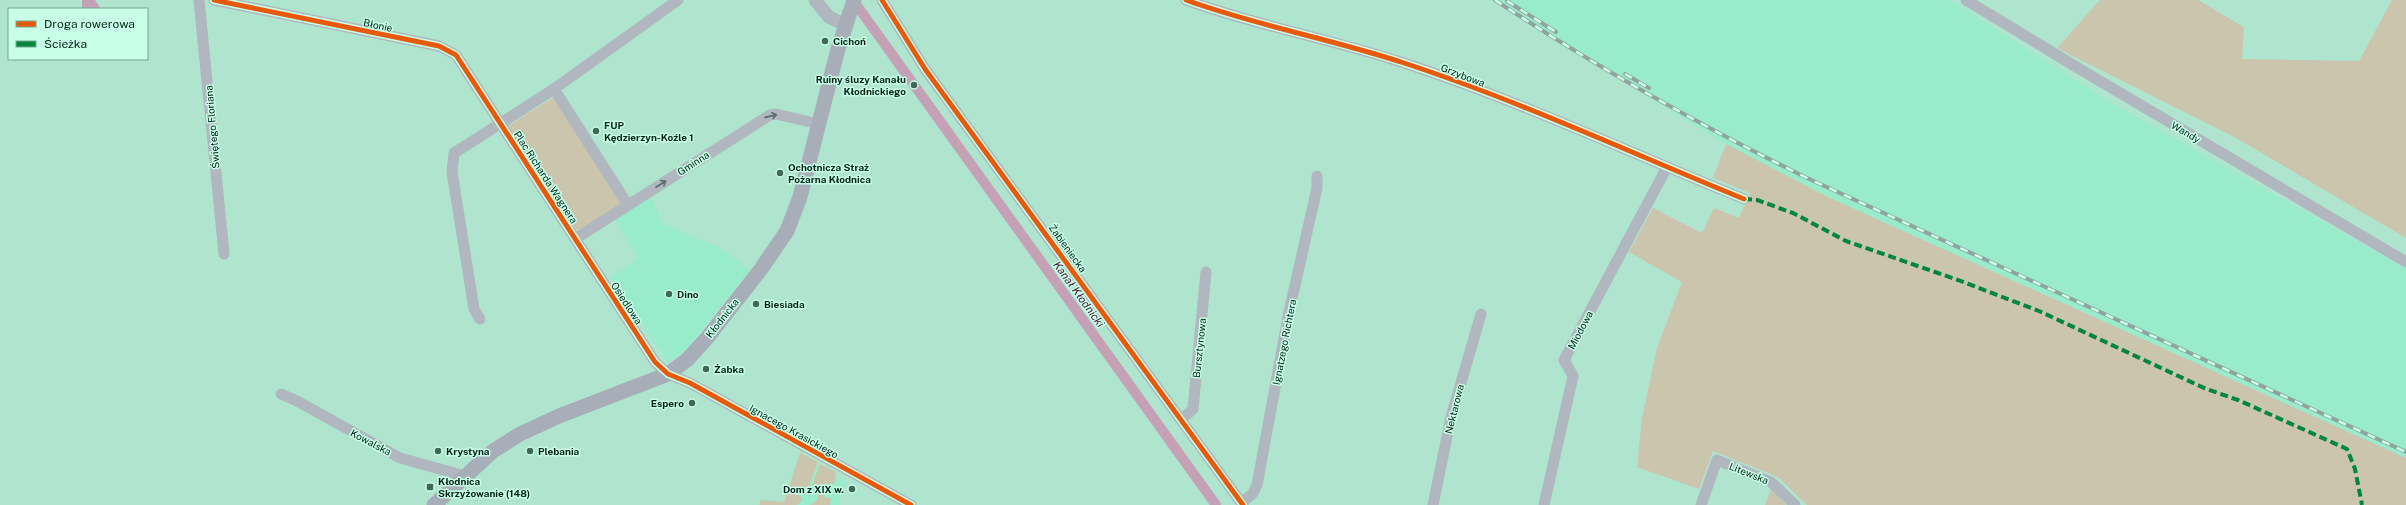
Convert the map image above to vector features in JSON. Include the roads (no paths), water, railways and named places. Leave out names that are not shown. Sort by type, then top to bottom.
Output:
[{"type":"main road","name":"Kłodnicka","points":[[434,505],[499,447],[535,426],[668,374],[687,360],[707,338],[761,269],[787,231],[800,197],[838,49],[853,5]]},
{"type":"street","name":"Świętego Floriana","points":[[199,0],[224,254]]},
{"type":"street","name":"Błonie","points":[[214,0],[439,46],[456,54],[501,124]]},
{"type":"street","name":"Plac Richarda Wagnera","points":[[575,239],[501,124],[554,89],[678,0]]},
{"type":"street","points":[[815,0],[829,17],[846,25]]},
{"type":"street","name":"Żabieniecka","points":[[882,0],[925,69],[1242,504]]},
{"type":"street","name":"Grzybowa","points":[[1186,0],[1269,27],[1310,35],[1404,62],[1468,85],[1744,198]]},
{"type":"street","name":"Wandy","points":[[1966,0],[2406,262]]},
{"type":"street","points":[[554,89],[628,205]]},
{"type":"street","name":"Gminna","points":[[575,239],[770,115],[776,114],[819,124]]},
{"type":"street","points":[[480,319],[474,309],[452,172],[454,153],[501,124]]},
{"type":"street","name":"Miodowa","points":[[1544,505],[1573,376],[1564,360],[1667,167]]},
{"type":"street","name":"Ignatzego Richtera","points":[[1242,504],[1253,493],[1257,485],[1289,312],[1317,188],[1317,176]]},
{"type":"street","name":"Osiedlowa","points":[[575,239],[655,362],[668,374]]},
{"type":"street","name":"Bursztynowa","points":[[1181,420],[1193,409],[1206,272]]},
{"type":"street","name":"Nektarowa","points":[[1433,505],[1451,417],[1481,314]]},
{"type":"street","name":"Ignacego Krasickiego","points":[[668,374],[690,384],[911,505]]},
{"type":"street","name":"Kowalska","points":[[282,394],[400,458],[465,476]]},
{"type":"street","name":"Litewska","points":[[1701,505],[1717,460],[1772,482],[1796,505]]},
{"type":"waterway","name":"Kanał Kłodnicki","points":[[853,0],[1216,505]]},
{"type":"railway","points":[[1495,0],[1648,94],[1687,116],[1807,178],[2406,452]]},
{"type":"railway","points":[[1507,1],[1556,32]]},
{"type":"railway","points":[[1625,74],[1649,88]]},
{"type":"place","name":"Cichoń","points":[[825,41]]},
{"type":"place","name":"Ruiny śluzy Kanału Kłodnickiego","points":[[914,85]]},
{"type":"place","name":"FUP Kędzierzyn-Koźle 1","points":[[596,131]]},
{"type":"place","name":"Ochotnicza Straż Pożarna Kłodnica","points":[[780,173]]},
{"type":"place","name":"Dino","points":[[669,294]]},
{"type":"place","name":"Biesiada","points":[[756,304]]},
{"type":"place","name":"Żabka","points":[[706,369]]},
{"type":"place","name":"Espero","points":[[692,403]]},
{"type":"place","name":"Krystyna","points":[[438,451]]},
{"type":"place","name":"Plebania","points":[[530,451]]},
{"type":"place","name":"Kłodnica Skrzyżowanie (148)","points":[[430,487]]},
{"type":"place","name":"Dom z XIX w.","points":[[852,489]]}]
